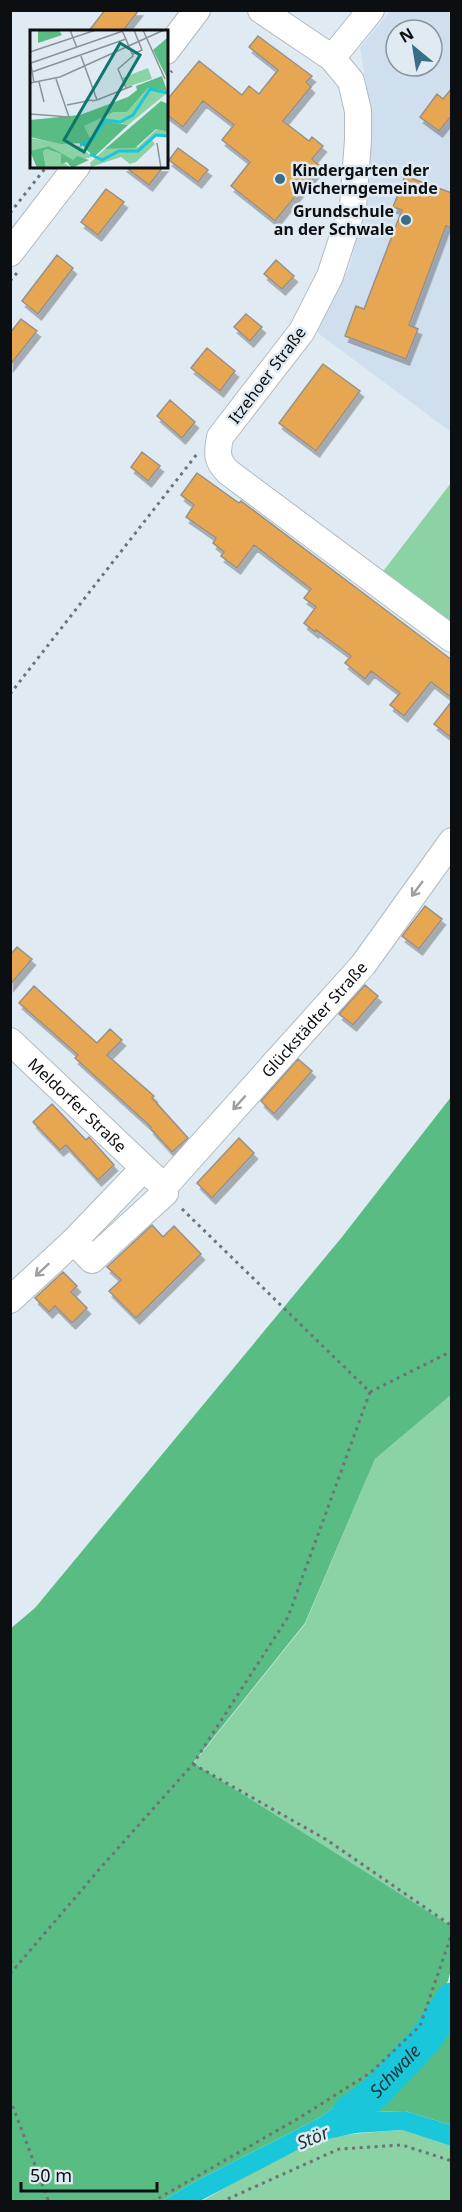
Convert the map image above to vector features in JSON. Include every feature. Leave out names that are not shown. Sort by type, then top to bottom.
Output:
[{"type":"street","points":[[168,48],[197,10]]},
{"type":"street","name":"Itzehoer Straße","points":[[217,454],[220,437],[302,331],[330,276],[353,206],[358,111],[351,81],[332,58],[261,10]]},
{"type":"street","points":[[332,58],[371,10]]},
{"type":"street","points":[[10,253],[75,168]]},
{"type":"street","points":[[217,454],[220,464],[228,472],[452,639]]},
{"type":"street","name":"Glückstädter Straße","points":[[74,1241],[92,1260],[165,1190],[363,965],[452,841]]},
{"type":"street","name":"Meldorfer Straße","points":[[10,1041],[144,1168]]},
{"type":"street","points":[[10,1300],[74,1241],[144,1168],[165,1190]]},
{"type":"path","points":[[10,213],[45,168]]},
{"type":"path","points":[[10,694],[196,453],[217,454]]},
{"type":"path","points":[[165,1190],[370,1392]]},
{"type":"path","points":[[10,1974],[193,1764],[288,1617],[370,1392],[452,1351]]},
{"type":"path","points":[[193,1764],[327,1840],[452,1926]]},
{"type":"path","points":[[152,2202],[299,2118],[370,2073],[420,2026],[452,1933]]},
{"type":"path","points":[[10,1960],[16,1966]]},
{"type":"path","points":[[10,2099],[50,2202]]},
{"type":"path","points":[[221,2202],[339,2149],[402,2145],[452,2161]]},
{"type":"shaded area","name":"Grundschule an der Schwale","points":[[390,11],[451,11],[451,432],[314,330],[350,267],[370,174],[370,106],[360,48],[384,18],[384,78],[444,78],[444,18],[384,18]]},
{"type":"green space","points":[[451,483],[451,629],[381,574]]},
{"type":"green space","points":[[451,1097],[451,1395],[375,1459],[305,1623],[193,1763],[451,1926],[451,1969],[448,1981],[424,2028],[375,2077],[319,2118],[162,2201],[11,2201],[10,1629],[35,1608],[342,1237]]},
{"type":"green space","points":[[451,1395],[451,1926],[193,1764],[305,1624],[375,1459]]},
{"type":"green space","points":[[451,2023],[451,2125],[405,2111],[373,2112],[369,2108],[372,2103],[414,2069]]},
{"type":"green space","points":[[402,2130],[451,2146],[451,2201],[200,2202],[277,2159],[309,2145],[343,2136]]},
{"type":"water","name":"Stör","points":[[375,2077],[389,2090],[369,2108],[374,2112],[405,2111],[451,2125],[451,2146],[402,2130],[356,2133],[301,2148],[200,2201],[162,2201],[319,2118]]},
{"type":"building","points":[[105,10],[139,10],[124,30],[90,30]]},
{"type":"building","points":[[258,36],[312,76],[306,82],[311,87],[283,121],[309,141],[312,137],[323,146],[312,159],[320,166],[275,221],[231,186],[250,162],[222,140],[234,125],[203,101],[183,127],[168,116],[168,99],[199,61],[242,95],[249,86],[259,94],[278,70],[249,47]]},
{"type":"building","points":[[452,88],[452,115],[439,131],[420,117],[437,94],[443,99]]},
{"type":"building","points":[[178,148],[208,170],[198,182],[169,160]]},
{"type":"building","points":[[127,168],[162,168],[149,185]]},
{"type":"building","points":[[405,176],[452,193],[452,228],[446,226],[409,325],[418,329],[406,359],[345,336],[356,306],[364,309],[402,210],[393,207]]},
{"type":"building","points":[[106,189],[124,202],[98,235],[81,222]]},
{"type":"building","points":[[57,255],[73,268],[38,314],[22,301]]},
{"type":"building","points":[[276,260],[294,276],[282,289],[264,274]]},
{"type":"building","points":[[246,314],[262,327],[250,341],[234,327]]},
{"type":"building","points":[[21,319],[37,331],[10,365],[10,333]]},
{"type":"building","points":[[207,348],[235,371],[220,391],[191,368]]},
{"type":"building","points":[[323,364],[360,391],[316,451],[279,423]]},
{"type":"building","points":[[170,400],[195,422],[182,438],[157,416]]},
{"type":"building","points":[[142,452],[160,466],[148,481],[131,467]]},
{"type":"building","points":[[197,473],[239,503],[241,501],[452,660],[452,698],[431,682],[404,716],[390,705],[400,693],[371,671],[365,679],[345,663],[351,656],[304,623],[316,607],[304,598],[311,589],[254,545],[237,568],[221,556],[224,552],[213,543],[216,538],[186,517],[194,505],[181,495]]},
{"type":"building","points":[[452,701],[452,738],[434,724]]},
{"type":"building","points":[[425,906],[442,919],[419,949],[402,936]]},
{"type":"building","points":[[17,947],[32,959],[10,985],[10,955]]},
{"type":"building","points":[[365,985],[378,996],[353,1025],[339,1014]]},
{"type":"building","points":[[34,986],[97,1043],[110,1029],[122,1040],[107,1055],[154,1096],[152,1098],[188,1138],[172,1152],[151,1127],[75,1058],[78,1055],[19,1003]]},
{"type":"building","points":[[298,1059],[312,1071],[274,1114],[261,1101]]},
{"type":"building","points":[[52,1104],[86,1140],[89,1137],[114,1165],[98,1180],[66,1145],[60,1150],[33,1122]]},
{"type":"building","points":[[239,1138],[254,1153],[212,1198],[197,1183]]},
{"type":"building","points":[[152,1225],[163,1237],[174,1226],[201,1254],[136,1318],[109,1291],[121,1280],[107,1267]]},
{"type":"building","points":[[63,1272],[77,1286],[71,1292],[87,1308],[72,1323],[55,1306],[49,1312],[35,1298]]},
{"type":"waterway","name":"Schwale","points":[[349,2112],[376,2092],[426,2039],[452,1999]]},
{"type":"place","name":"Kindergarten der Wicherngemeinde","points":[[280,179]]},
{"type":"place","name":"Grundschule an der Schwale","points":[[406,220]]}]
